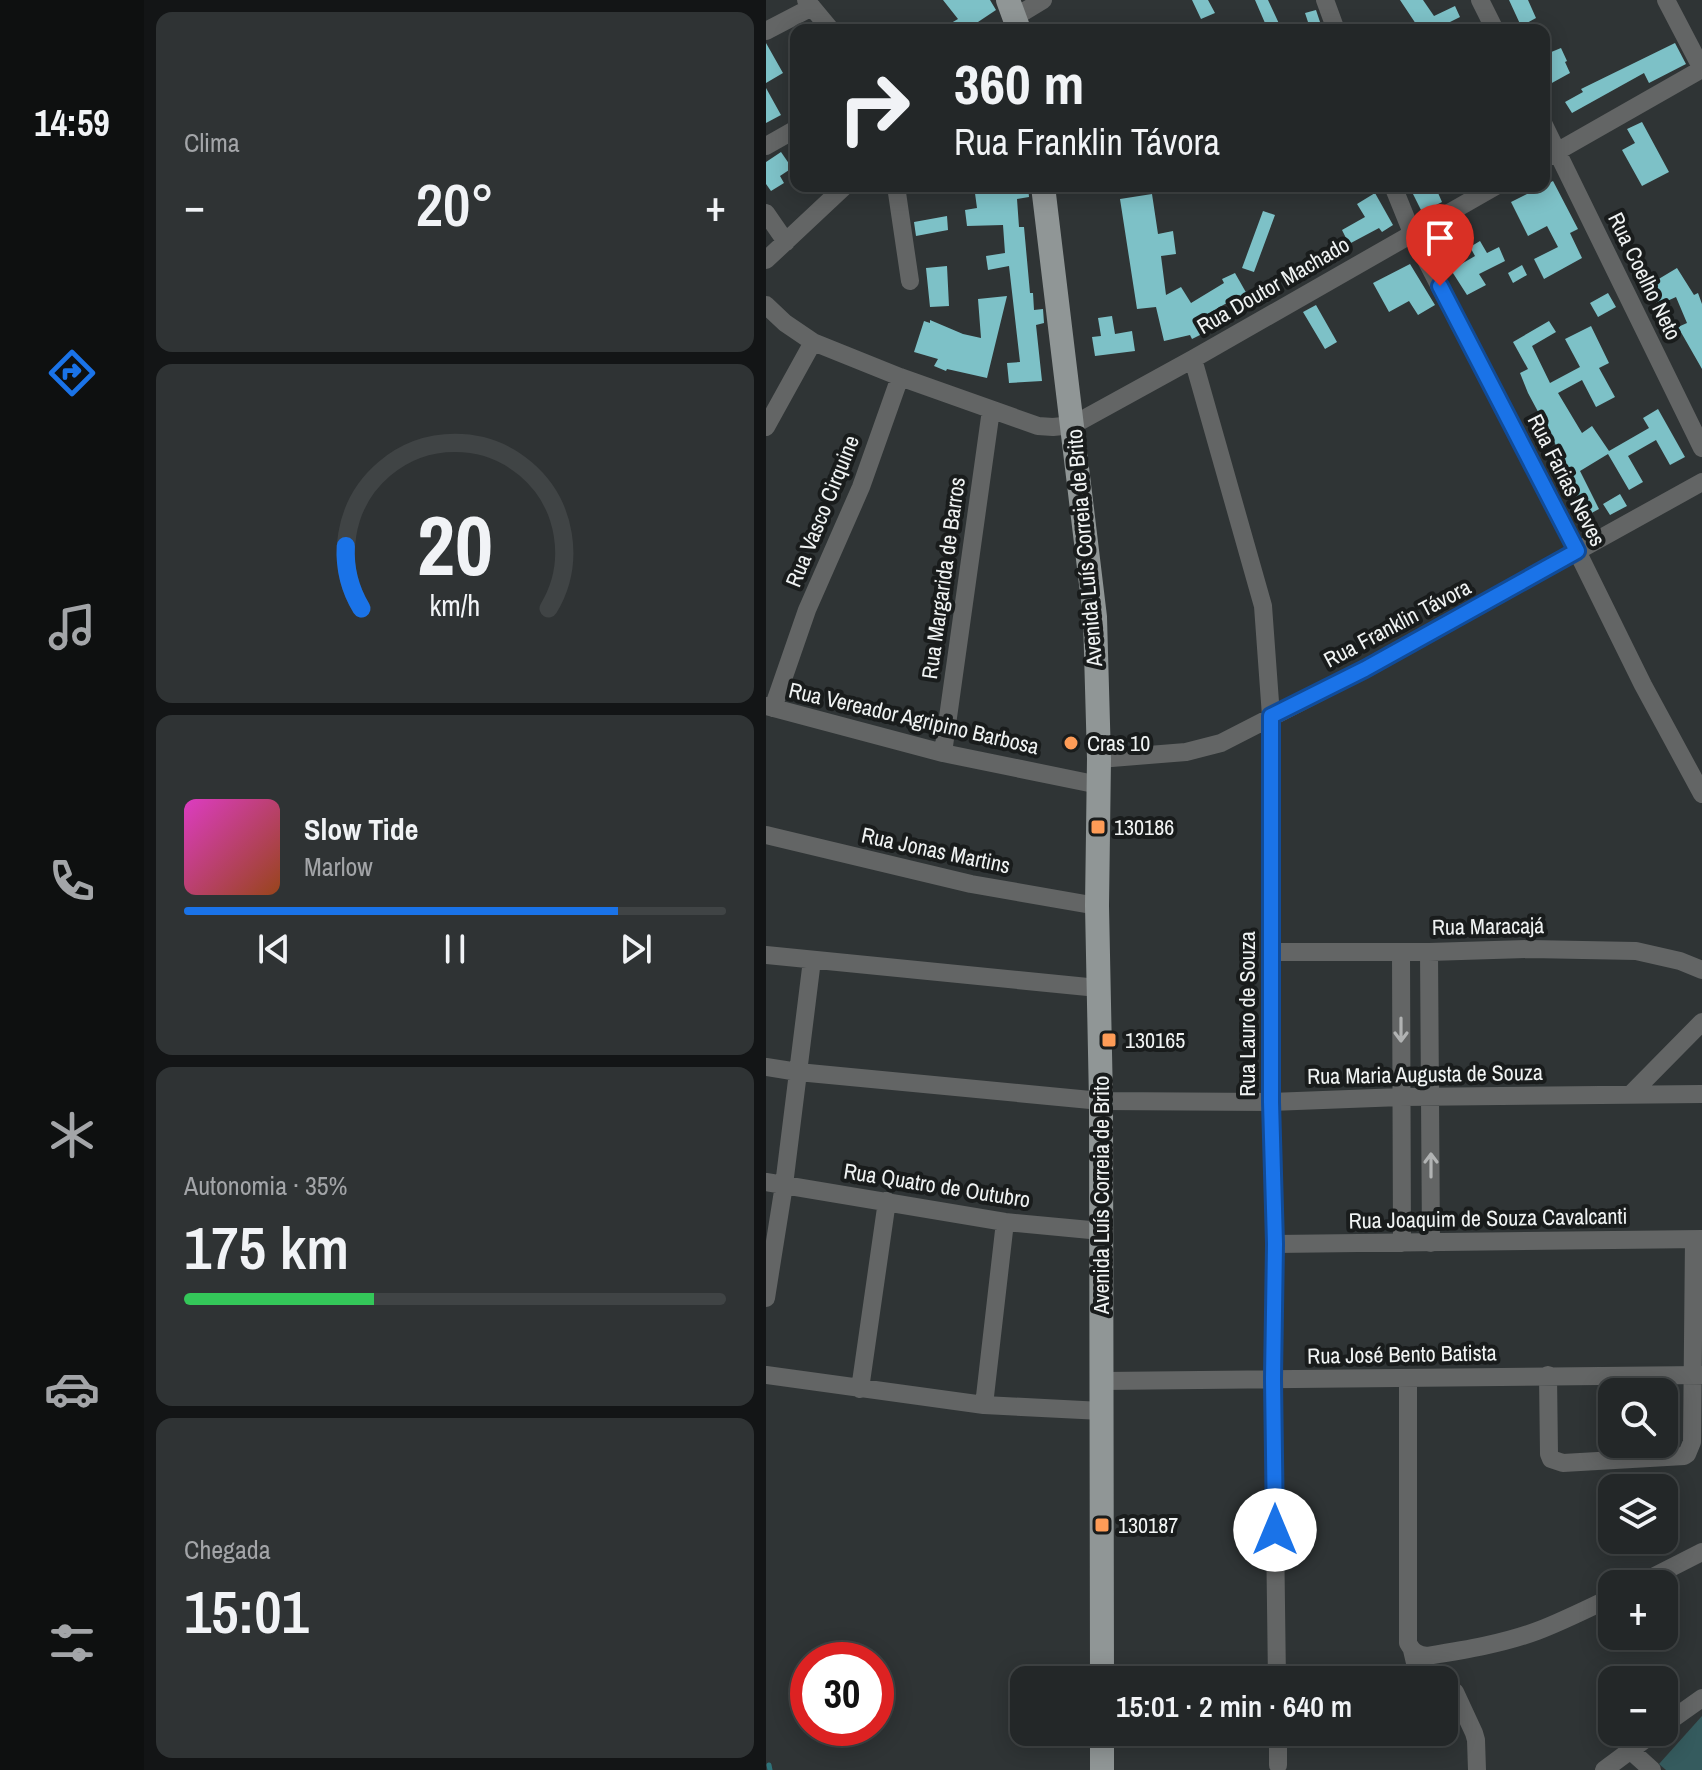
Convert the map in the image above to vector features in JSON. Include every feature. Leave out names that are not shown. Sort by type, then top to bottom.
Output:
[{"type":"main road","name":"Avenida Luís Correia de Brito","points":[[1044,192],[1095,617],[1099,759],[1097,906],[1103,1381],[1102,1666]]},
{"type":"main road","points":[[1102,1746],[1102,1770]]},
{"type":"street","points":[[1014,16],[1043,0]]},
{"type":"street","points":[[1325,0],[1334,24]]},
{"type":"street","points":[[1480,0],[1492,24]]},
{"type":"street","points":[[1551,155],[1702,69],[1666,0]]},
{"type":"street","points":[[766,31],[809,3],[826,24]]},
{"type":"street","points":[[766,146],[790,132]]},
{"type":"street","name":"Rua Coelho Neto","points":[[1551,155],[1702,448]]},
{"type":"street","points":[[766,260],[839,192]]},
{"type":"street","points":[[897,192],[910,281]]},
{"type":"street","name":"Rua Farias Neves","points":[[1395,192],[1412,233],[1702,794]]},
{"type":"street","name":"Rua Doutor Machado","points":[[1073,425],[1485,192]]},
{"type":"street","points":[[766,213],[786,242]]},
{"type":"street","points":[[766,305],[813,342],[900,377],[1038,426],[1073,425]]},
{"type":"street","points":[[766,427],[813,342]]},
{"type":"street","name":"Rua Lauro de Souza","points":[[1193,359],[1263,606],[1271,716],[1277,1666]]},
{"type":"street","name":"Rua Vasco Cirquine","points":[[769,707],[861,487],[900,377]]},
{"type":"street","name":"Rua Margarida de Barros","points":[[943,753],[991,410]]},
{"type":"street","name":"Rua Franklin Távora","points":[[1099,759],[1204,749],[1221,743],[1365,669],[1702,482]]},
{"type":"street","name":"Rua Vereador Agripino Barbosa","points":[[769,707],[943,753],[1099,785]]},
{"type":"street","name":"Rua Jonas Martins","points":[[766,835],[971,884],[1097,906]]},
{"type":"street","name":"Rua Maracajá","points":[[1271,952],[1636,951],[1680,961],[1702,970]]},
{"type":"street","points":[[1401,952],[1402,1243]]},
{"type":"street","points":[[1429,952],[1431,1243]]},
{"type":"street","points":[[766,955],[1098,988]]},
{"type":"street","points":[[766,1298],[775,1184],[798,1072],[812,960]]},
{"type":"street","points":[[1630,1095],[1702,1022]]},
{"type":"street","name":"Rua Maria Augusta de Souza","points":[[766,1067],[1101,1101],[1271,1102],[1401,1097],[1702,1094]]},
{"type":"street","name":"Rua Quatro de Outubro","points":[[775,1184],[1005,1222],[1101,1231]]},
{"type":"street","points":[[860,1389],[887,1201]]},
{"type":"street","points":[[984,1405],[1005,1222]]},
{"type":"street","points":[[1548,1375],[1551,1459],[1563,1463],[1687,1454],[1692,1442],[1698,1375],[1698,1239]]},
{"type":"street","name":"Rua Joaquim de Souza Cavalcanti","points":[[1275,1244],[1698,1239]]},
{"type":"street","points":[[766,1375],[984,1405],[1102,1411]]},
{"type":"street","name":"Rua José Bento Batista","points":[[1103,1381],[1698,1375]]},
{"type":"street","points":[[1408,1379],[1410,1647],[1415,1666]]},
{"type":"street","points":[[1667,1570],[1702,1552]]},
{"type":"street","points":[[1410,1647],[1419,1655],[1427,1656],[1488,1645],[1535,1632],[1598,1604]]},
{"type":"street","points":[[1458,1698],[1476,1740],[1477,1770]]},
{"type":"street","points":[[1678,1715],[1702,1698]]},
{"type":"street","points":[[1278,1746],[1278,1765]]},
{"type":"street","points":[[1604,1770],[1636,1746]]},
{"type":"street","points":[[1630,1750],[1652,1770]]},
{"type":"shaded area","points":[[1702,1716],[1702,1770],[1666,1770],[1659,1764]]},
{"type":"building","points":[[943,0],[990,0],[996,10],[975,24],[949,24],[958,19]]},
{"type":"building","points":[[1192,0],[1208,0],[1215,13],[1201,19]]},
{"type":"building","points":[[1255,0],[1268,0],[1279,24],[1265,24]]},
{"type":"building","points":[[1400,0],[1423,0],[1434,16],[1455,6],[1460,17],[1446,24],[1416,24]]},
{"type":"building","points":[[1509,0],[1528,0],[1536,18],[1520,24]]},
{"type":"building","points":[[1316,10],[1320,22],[1309,24],[1305,13]]},
{"type":"building","points":[[766,43],[783,73],[766,83]]},
{"type":"building","points":[[1675,43],[1686,64],[1649,83],[1644,73],[1572,113],[1565,102],[1583,92],[1581,89]]},
{"type":"building","points":[[1561,48],[1570,73],[1550,84],[1550,53]]},
{"type":"building","points":[[766,88],[781,115],[766,123]]},
{"type":"building","points":[[1642,122],[1669,172],[1642,186],[1622,150],[1635,143],[1627,129]]},
{"type":"building","points":[[781,152],[790,165],[790,169],[780,176],[784,183],[771,191],[766,184],[766,162]]},
{"type":"building","points":[[1553,181],[1578,229],[1570,233],[1582,258],[1544,279],[1534,259],[1558,247],[1547,226],[1528,236],[1511,202],[1531,192],[1550,192],[1550,182]]},
{"type":"building","points":[[975,192],[1029,192],[1029,197],[1017,199],[1019,227],[1024,227],[1034,310],[1043,309],[1044,323],[1036,325],[1042,381],[1009,383],[1007,363],[1020,362],[1009,266],[988,270],[986,256],[1005,253],[1003,225],[967,226],[965,210],[977,208]]},
{"type":"building","points":[[1412,192],[1438,192],[1442,202],[1422,212]]},
{"type":"building","points":[[1375,193],[1393,225],[1382,232],[1379,228],[1349,244],[1342,230],[1365,217],[1357,204]]},
{"type":"building","points":[[1152,194],[1158,234],[1173,231],[1176,254],[1161,256],[1166,295],[1181,287],[1191,303],[1235,273],[1252,303],[1241,310],[1234,299],[1200,318],[1206,332],[1192,339],[1190,335],[1164,341],[1156,307],[1137,309],[1120,199]]},
{"type":"building","points":[[1263,211],[1275,215],[1254,272],[1242,268]]},
{"type":"building","points":[[947,216],[948,230],[916,236],[914,222]]},
{"type":"building","points":[[1480,241],[1487,253],[1499,247],[1505,261],[1479,274],[1486,285],[1467,295],[1451,270],[1475,256],[1470,247]]},
{"type":"building","points":[[1410,264],[1435,305],[1418,315],[1409,301],[1389,312],[1373,283]]},
{"type":"building","points":[[1522,265],[1527,275],[1513,283],[1508,273]]},
{"type":"building","points":[[947,266],[949,306],[930,307],[926,268]]},
{"type":"building","points":[[1677,268],[1694,295],[1698,293],[1702,304],[1702,369],[1678,327],[1687,323],[1676,297],[1656,306],[1645,283]]},
{"type":"building","points":[[1608,293],[1616,307],[1598,317],[1590,303]]},
{"type":"building","points":[[1007,296],[987,378],[946,371],[934,366],[938,359],[914,352],[924,321],[930,323],[930,320],[981,338],[978,299]]},
{"type":"building","points":[[1316,305],[1337,342],[1325,349],[1303,312]]},
{"type":"building","points":[[1112,316],[1115,334],[1132,331],[1135,351],[1095,356],[1092,337],[1101,336],[1098,318]]},
{"type":"building","points":[[1549,321],[1556,332],[1532,346],[1550,383],[1580,367],[1565,339],[1591,326],[1609,363],[1599,368],[1615,397],[1596,407],[1582,380],[1558,393],[1582,433],[1592,426],[1609,451],[1649,428],[1643,418],[1658,409],[1685,457],[1670,465],[1656,440],[1628,456],[1643,482],[1629,490],[1608,454],[1580,471],[1599,509],[1586,516],[1566,480],[1563,482],[1547,456],[1558,449],[1528,393],[1520,373],[1528,369],[1513,342]]},
{"type":"building","points":[[1620,494],[1627,506],[1610,515],[1603,504]]},
{"type":"waterway","points":[[769,1765],[770,1770]]},
{"type":"place","name":"Cras 10","points":[[1071,743]]},
{"type":"place","name":"130186","points":[[1098,827]]},
{"type":"place","name":"130165","points":[[1109,1040]]},
{"type":"place","name":"130187","points":[[1102,1525]]},
{"type":"route","points":[[1275,1530],[1271,716],[1365,669],[1577,551],[1440,286]]}]
